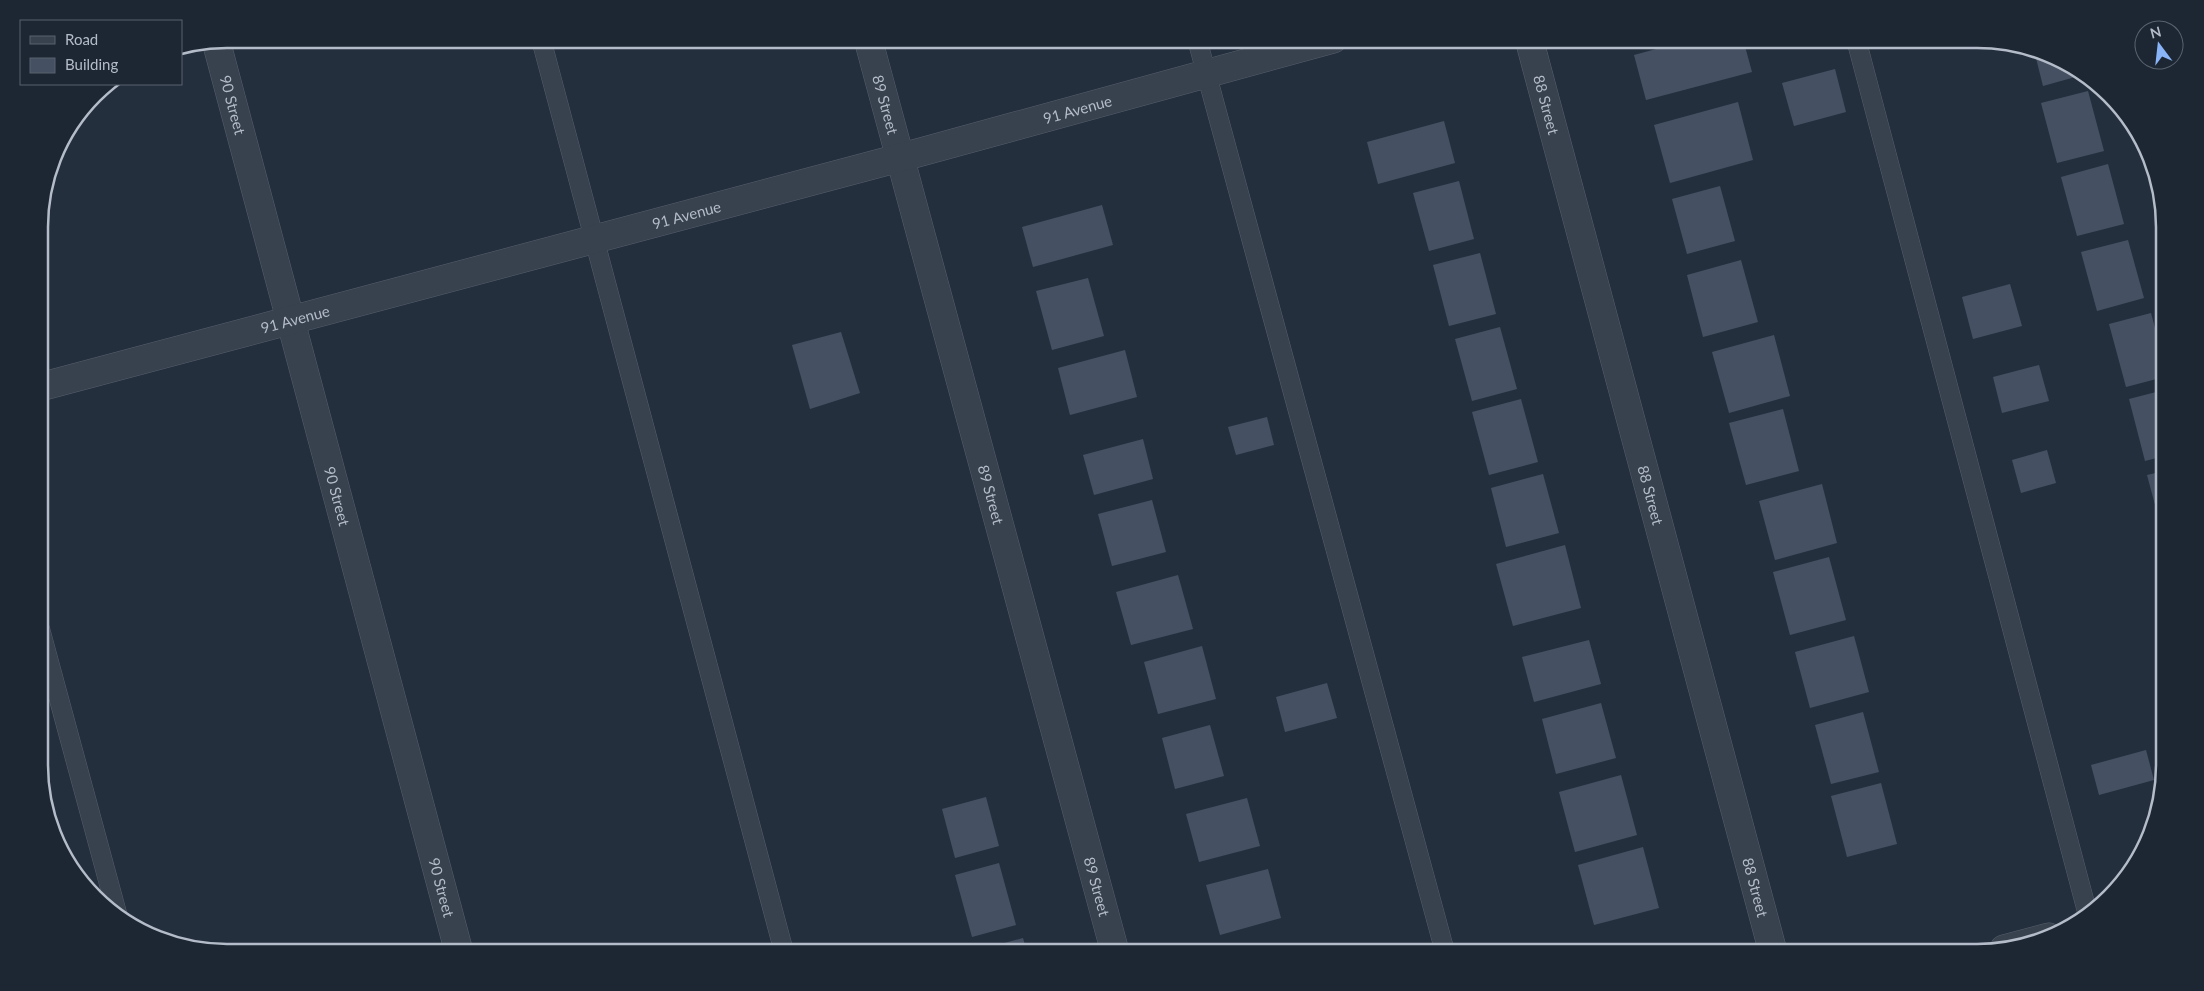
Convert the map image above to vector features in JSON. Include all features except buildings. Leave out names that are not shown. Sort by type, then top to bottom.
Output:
[{"type":"street","name":"90 Street","points":[[218,48],[457,944]]},
{"type":"street","name":"89 Street","points":[[870,48],[1113,944]]},
{"type":"street","name":"91 Avenue","points":[[48,385],[593,238],[899,158],[1299,48]]},
{"type":"street","name":"88 Street","points":[[1531,48],[1771,944]]},
{"type":"lane","points":[[543,48],[782,944]]},
{"type":"lane","points":[[1199,48],[1443,944]]},
{"type":"lane","points":[[1858,48],[2086,906]]},
{"type":"lane","points":[[48,659],[114,903]]}]
